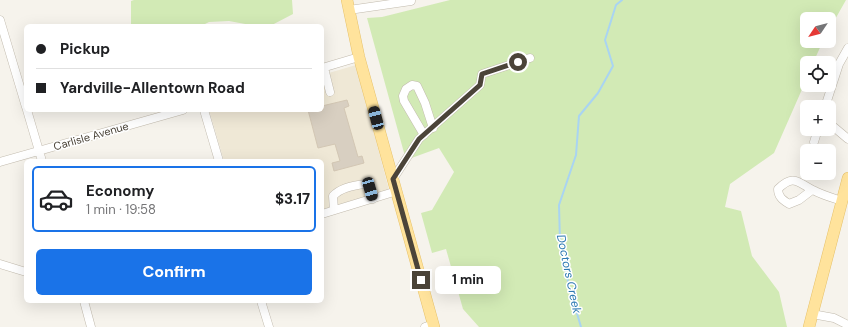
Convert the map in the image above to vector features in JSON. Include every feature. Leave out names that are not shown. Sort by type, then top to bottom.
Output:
[{"type":"main road","points":[[348,5],[359,57],[393,179],[431,326]]},
{"type":"main road","points":[[809,327],[848,178]]},
{"type":"street","points":[[348,5],[411,2],[411,0]]},
{"type":"street","points":[[0,20],[24,100]]},
{"type":"street","points":[[827,100],[839,64],[848,48]]},
{"type":"street","points":[[324,68],[359,57]]},
{"type":"street","points":[[393,179],[419,139],[480,85],[482,74],[530,58]]},
{"type":"street","points":[[324,71],[330,92]]},
{"type":"street","points":[[424,135],[404,102],[403,96],[406,89],[412,85],[417,86],[425,103],[432,128]]},
{"type":"street","points":[[28,112],[41,159]]},
{"type":"street","name":"Carlisle Avenue","points":[[0,162],[176,112]]},
{"type":"street","points":[[205,112],[218,159]]},
{"type":"street","points":[[836,129],[848,139]]},
{"type":"street","points":[[814,142],[816,136]]},
{"type":"street","points":[[334,210],[333,196],[336,192],[354,185],[366,184],[370,189],[373,199]]},
{"type":"street","points":[[812,190],[842,202]]},
{"type":"street","points":[[324,213],[396,191]]},
{"type":"street","points":[[0,264],[24,271]]},
{"type":"street","points":[[85,303],[91,327]]},
{"type":"street","points":[[262,303],[269,327]]},
{"type":"street","points":[[812,314],[834,318],[848,325]]},
{"type":"shaded area","points":[[356,65],[389,190],[324,209],[324,159],[223,159],[210,112],[324,112],[324,74]]},
{"type":"green space","points":[[292,0],[293,14],[274,24],[245,24],[229,21],[209,22],[205,24],[131,24],[131,1]]},
{"type":"green space","points":[[450,0],[846,0],[836,18],[836,12],[800,12],[800,48],[820,48],[816,56],[800,56],[801,92],[774,153],[730,184],[725,207],[741,211],[752,256],[779,292],[787,327],[479,327],[463,309],[446,249],[432,253],[421,213],[432,210],[454,172],[439,148],[406,160],[367,18],[382,17]]},
{"type":"building","points":[[347,100],[349,106],[344,108],[358,157],[362,156],[364,163],[334,171],[332,163],[340,161],[335,144],[318,148],[309,112],[324,112],[324,106]]},
{"type":"waterway","name":"Doctors Creek","points":[[581,327],[569,286],[560,242],[559,205],[576,155],[579,116],[598,93],[613,66],[605,40],[616,5],[622,0]]},
{"type":"route","points":[[421,280],[393,179],[419,139],[480,85],[482,74],[518,62]]}]
